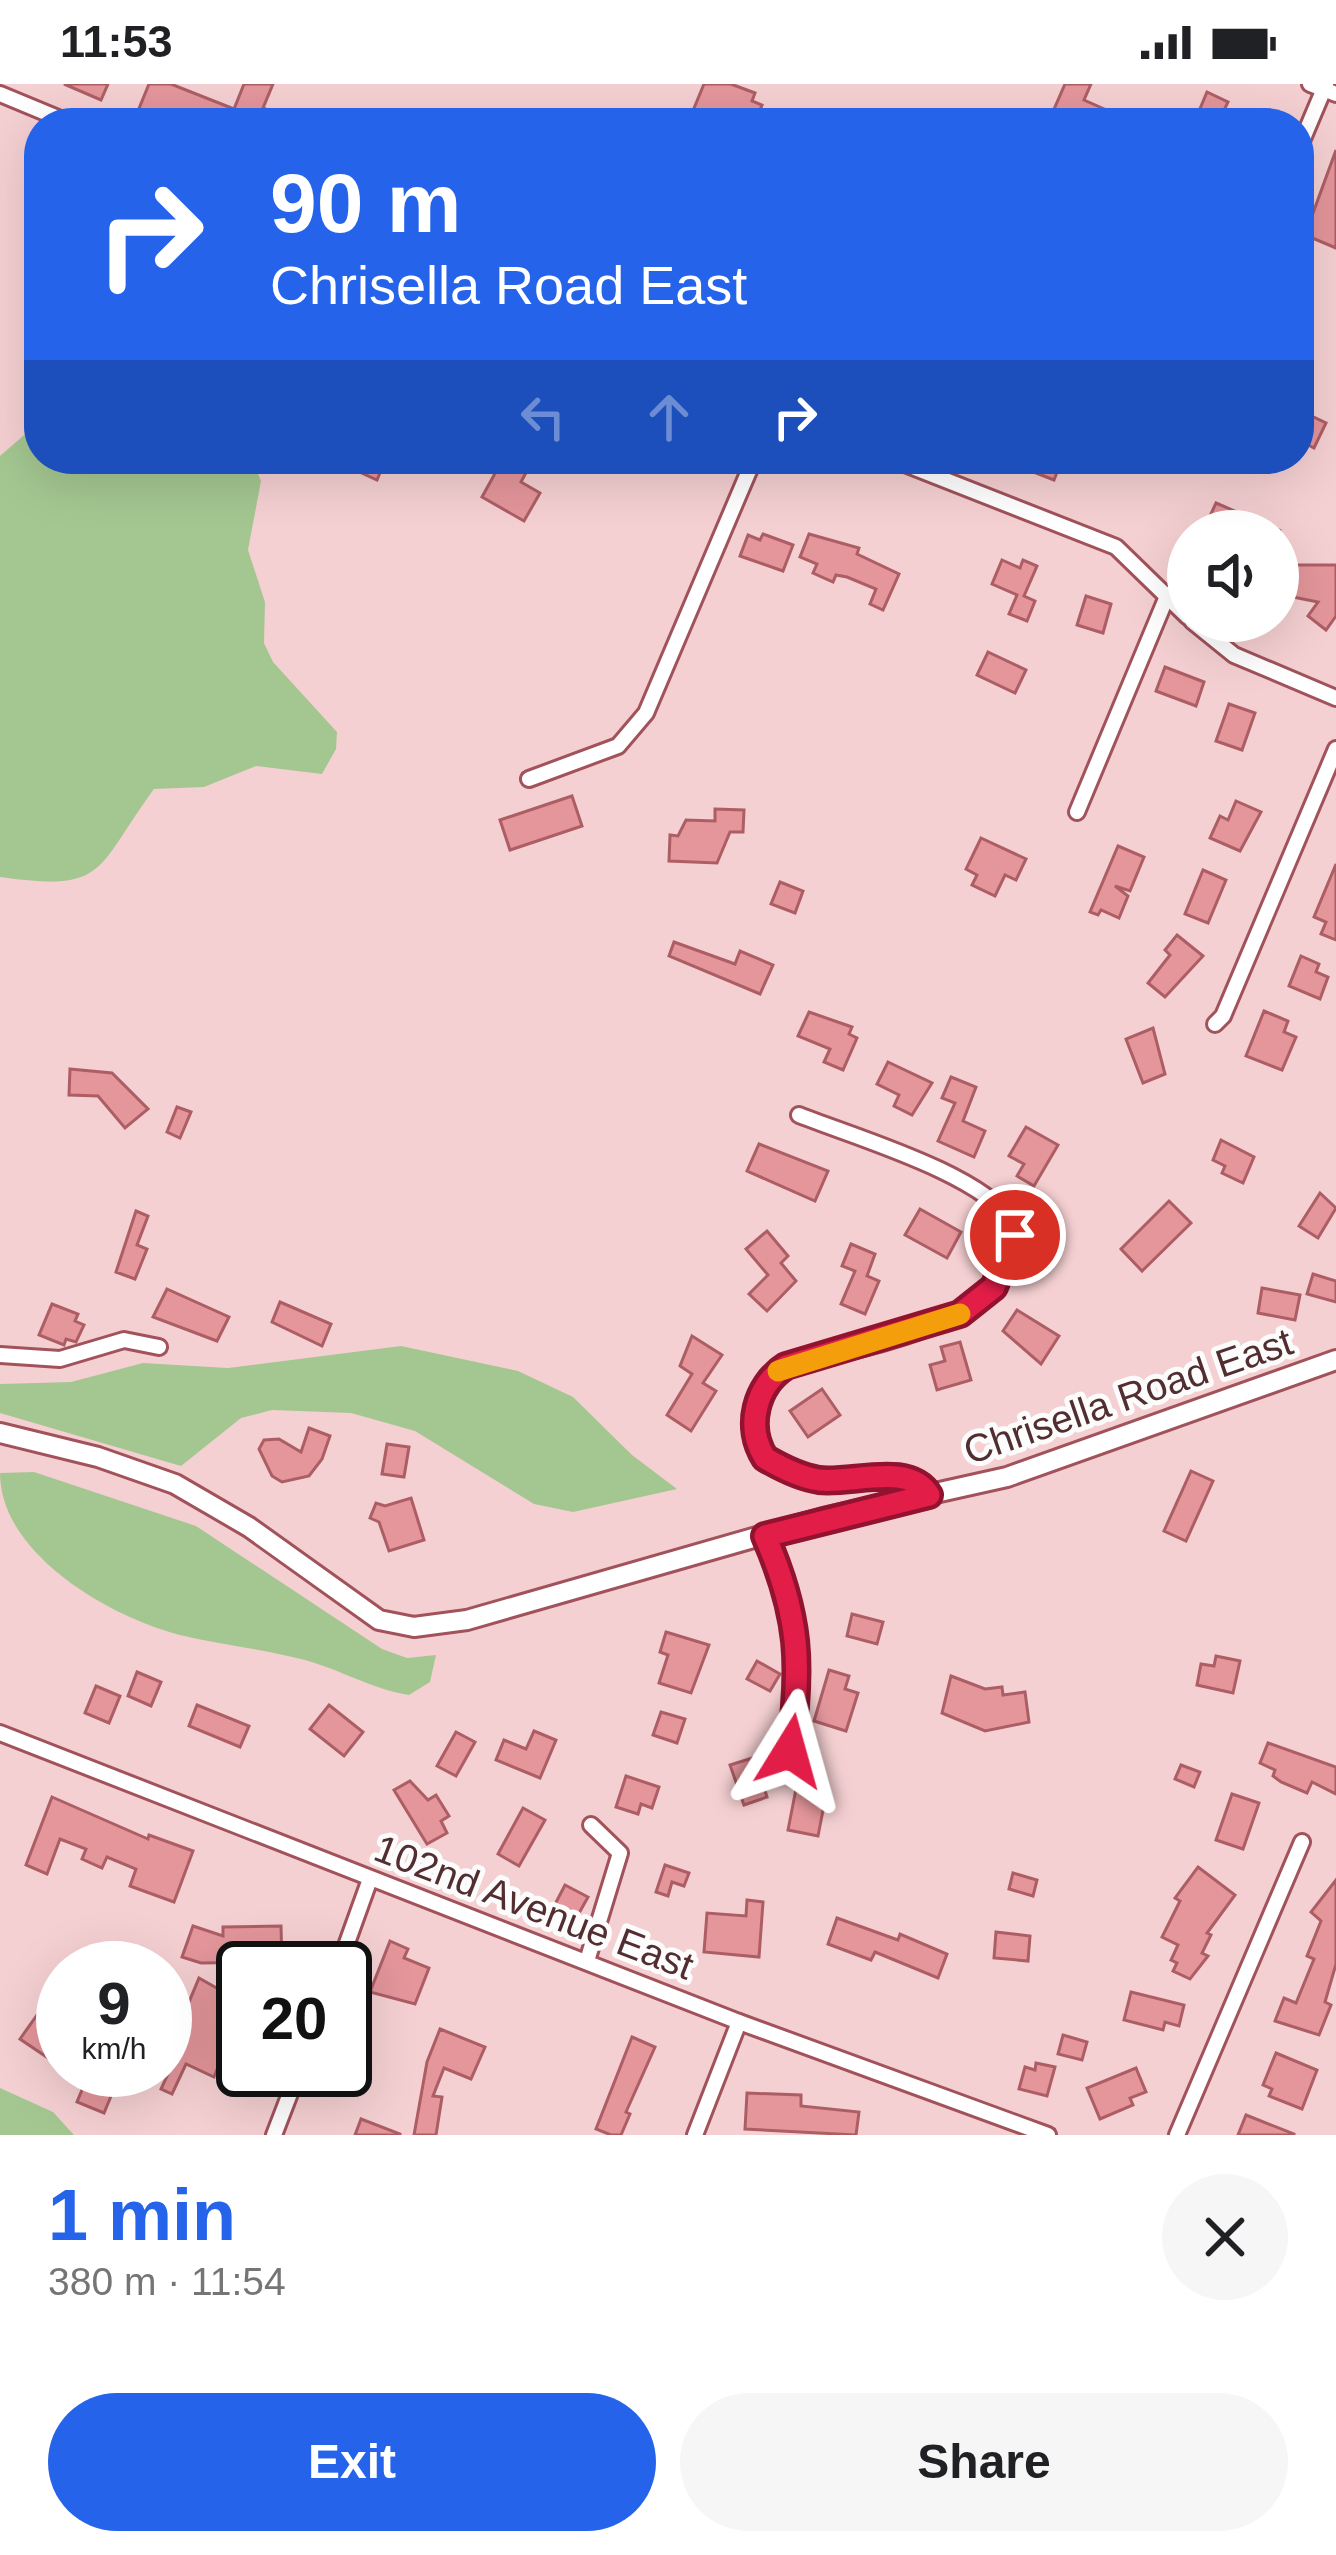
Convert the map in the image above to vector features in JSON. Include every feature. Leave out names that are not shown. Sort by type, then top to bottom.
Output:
[{"type":"street","points":[[0,94],[34,108]]},
{"type":"street","points":[[529,779],[618,746],[646,713],[748,474]]},
{"type":"street","points":[[930,474],[1116,547],[1167,593]]},
{"type":"street","points":[[1077,812],[1167,596]]},
{"type":"street","points":[[1218,642],[1234,655],[1336,698]]},
{"type":"street","points":[[1215,1024],[1223,1016],[1336,749]]},
{"type":"street","points":[[799,1115],[968,1186],[996,1201],[1013,1223],[1012,1250],[988,1296],[935,1324],[786,1366],[768,1378],[758,1402],[756,1439],[765,1458],[819,1480],[903,1476],[922,1483],[929,1495]]},
{"type":"street","points":[[0,1355],[60,1359],[124,1340],[159,1347]]},
{"type":"street","name":"Chrisella Road East","points":[[0,1433],[98,1456],[175,1484],[248,1527],[346,1600],[403,1627],[436,1626],[765,1536],[1007,1478],[1336,1360]]},
{"type":"street","name":"102nd Avenue East","points":[[0,1733],[739,2022],[1048,2135]]},
{"type":"street","points":[[587,1961],[620,1853],[591,1825]]},
{"type":"street","points":[[1177,2135],[1301,1842]]},
{"type":"street","points":[[348,1941],[370,1880]]},
{"type":"street","points":[[695,2135],[739,2022]]},
{"type":"street","points":[[274,2135],[289,2097]]},
{"type":"lane","points":[[765,1536],[790,1602],[800,1658],[790,1751]]},
{"type":"green space","points":[[24,435],[24,474],[258,474],[261,481],[248,550],[265,602],[264,643],[273,662],[337,732],[336,749],[322,774],[256,766],[204,787],[154,789],[95,869],[61,881],[0,877],[0,456]]},
{"type":"green space","points":[[401,1346],[518,1371],[573,1397],[632,1455],[677,1489],[573,1512],[534,1504],[415,1431],[351,1413],[272,1410],[241,1418],[181,1466],[0,1413],[0,1384],[71,1382],[143,1363],[228,1368]]},
{"type":"green space","points":[[34,1472],[196,1526],[382,1649],[407,1658],[436,1655],[430,1682],[409,1695],[395,1692],[305,1660],[180,1635],[122,1613],[64,1578],[18,1530],[5,1502],[0,1473]]},
{"type":"green space","points":[[0,2088],[53,2112],[74,2135],[0,2135]]},
{"type":"building","points":[[64,84],[108,84],[101,100]]},
{"type":"building","points":[[149,84],[171,84],[231,108],[139,108]]},
{"type":"building","points":[[244,84],[273,84],[263,108],[234,108]]},
{"type":"building","points":[[704,84],[731,84],[755,93],[752,101],[762,105],[761,108],[694,108]]},
{"type":"building","points":[[1065,84],[1091,84],[1084,100],[1102,108],[1055,108]]},
{"type":"building","points":[[1207,92],[1228,102],[1225,108],[1200,108]]},
{"type":"building","points":[[1336,150],[1336,248],[1314,239],[1314,210]]},
{"type":"building","points":[[1314,417],[1326,423],[1314,448]]},
{"type":"building","points":[[495,474],[525,474],[521,482],[540,493],[524,521],[482,497]]},
{"type":"building","points":[[763,534],[793,545],[783,571],[740,556],[748,535],[760,540]]},
{"type":"building","points":[[809,534],[859,548],[857,554],[899,574],[883,610],[870,604],[876,589],[847,577],[836,575],[833,582],[813,573],[817,564],[800,557]]},
{"type":"building","points":[[1002,560],[1020,568],[1023,560],[1037,566],[1024,596],[1035,601],[1027,621],[1009,614],[1017,595],[992,584]]},
{"type":"building","points":[[1299,565],[1336,565],[1336,616],[1326,630],[1308,616],[1318,602],[1299,598]]},
{"type":"building","points":[[1086,596],[1111,604],[1103,633],[1077,625]]},
{"type":"building","points":[[988,652],[1026,670],[1015,693],[977,675]]},
{"type":"building","points":[[1165,667],[1204,682],[1196,706],[1156,691]]},
{"type":"building","points":[[1229,704],[1255,713],[1242,750],[1216,741]]},
{"type":"building","points":[[572,796],[582,826],[510,850],[500,820]]},
{"type":"building","points":[[1236,801],[1261,812],[1240,851],[1210,838],[1220,816],[1228,820]]},
{"type":"building","points":[[715,809],[744,810],[743,832],[730,832],[717,863],[669,861],[670,835],[678,836],[686,820],[715,821]]},
{"type":"building","points":[[981,838],[1026,859],[1016,880],[1005,875],[995,896],[972,885],[977,875],[966,869]]},
{"type":"building","points":[[1118,846],[1144,857],[1130,891],[1115,886],[1128,896],[1119,918],[1101,910],[1098,915],[1090,912]]},
{"type":"building","points":[[1336,864],[1336,940],[1321,934],[1326,922],[1314,917]]},
{"type":"building","points":[[1203,870],[1226,880],[1208,923],[1185,914]]},
{"type":"building","points":[[780,882],[803,891],[795,913],[771,904]]},
{"type":"building","points":[[1177,935],[1203,956],[1165,997],[1148,983],[1170,955],[1165,950]]},
{"type":"building","points":[[674,942],[735,964],[740,951],[773,965],[760,994],[669,956]]},
{"type":"building","points":[[1301,956],[1319,964],[1316,972],[1328,977],[1320,999],[1289,986]]},
{"type":"building","points":[[1264,1011],[1288,1021],[1284,1032],[1296,1037],[1282,1070],[1246,1056]]},
{"type":"building","points":[[809,1012],[852,1027],[849,1034],[857,1038],[843,1070],[824,1062],[830,1049],[798,1036]]},
{"type":"building","points":[[1153,1028],[1165,1074],[1143,1083],[1126,1039]]},
{"type":"building","points":[[888,1062],[932,1083],[912,1115],[894,1106],[899,1095],[877,1084]]},
{"type":"building","points":[[70,1069],[112,1073],[148,1109],[125,1128],[98,1096],[69,1095]]},
{"type":"building","points":[[951,1077],[976,1087],[963,1121],[985,1131],[974,1157],[938,1141],[955,1103],[942,1098]]},
{"type":"building","points":[[177,1107],[191,1112],[180,1138],[167,1132]]},
{"type":"building","points":[[1026,1127],[1058,1145],[1034,1186],[1017,1176],[1024,1164],[1009,1156]]},
{"type":"building","points":[[1221,1140],[1254,1157],[1243,1183],[1222,1173],[1225,1166],[1213,1160]]},
{"type":"building","points":[[759,1144],[828,1171],[815,1201],[747,1171]]},
{"type":"building","points":[[1320,1193],[1336,1208],[1318,1238],[1299,1226]]},
{"type":"building","points":[[1169,1201],[1191,1223],[1142,1271],[1121,1249]]},
{"type":"building","points":[[920,1209],[961,1232],[947,1258],[905,1235]]},
{"type":"building","points":[[136,1211],[148,1216],[137,1245],[147,1249],[135,1279],[116,1272]]},
{"type":"building","points":[[767,1231],[788,1256],[781,1263],[796,1281],[767,1311],[749,1294],[768,1275],[746,1249]]},
{"type":"building","points":[[851,1244],[875,1254],[867,1276],[879,1281],[865,1314],[841,1304],[855,1271],[842,1266]]},
{"type":"building","points":[[1313,1274],[1336,1281],[1336,1302],[1307,1294]]},
{"type":"building","points":[[1262,1288],[1300,1295],[1295,1320],[1258,1313]]},
{"type":"building","points":[[167,1289],[229,1317],[217,1341],[153,1317]]},
{"type":"building","points":[[280,1302],[331,1324],[322,1346],[272,1322]]},
{"type":"building","points":[[52,1304],[78,1314],[75,1321],[84,1325],[76,1342],[66,1339],[64,1345],[39,1335]]},
{"type":"building","points":[[1017,1310],[1059,1336],[1041,1364],[1003,1331]]},
{"type":"building","points":[[692,1336],[722,1355],[703,1383],[716,1391],[691,1431],[667,1415],[692,1374],[680,1366]]},
{"type":"building","points":[[960,1342],[971,1380],[937,1390],[930,1365],[945,1361],[941,1347]]},
{"type":"building","points":[[822,1389],[840,1415],[808,1437],[790,1411]]},
{"type":"building","points":[[309,1428],[330,1436],[322,1459],[309,1476],[282,1482],[272,1476],[259,1449],[264,1440],[279,1439],[301,1452]]},
{"type":"building","points":[[387,1444],[409,1447],[404,1477],[382,1474]]},
{"type":"building","points":[[1191,1471],[1213,1481],[1186,1541],[1164,1531]]},
{"type":"building","points":[[411,1498],[424,1540],[389,1551],[379,1522],[370,1518],[376,1503],[385,1506]]},
{"type":"building","points":[[852,1614],[883,1622],[877,1644],[847,1636]]},
{"type":"building","points":[[666,1632],[709,1645],[691,1693],[659,1683],[668,1655],[660,1652]]},
{"type":"building","points":[[1216,1656],[1240,1661],[1233,1693],[1197,1685],[1201,1664],[1214,1666]]},
{"type":"building","points":[[757,1661],[780,1674],[770,1691],[747,1679]]},
{"type":"building","points":[[829,1670],[849,1676],[845,1689],[858,1693],[846,1731],[814,1721]]},
{"type":"building","points":[[137,1672],[161,1682],[151,1706],[128,1696]]},
{"type":"building","points":[[951,1676],[985,1689],[1002,1687],[1003,1695],[1025,1692],[1029,1722],[985,1731],[942,1713]]},
{"type":"building","points":[[96,1686],[120,1696],[109,1723],[85,1713]]},
{"type":"building","points":[[197,1705],[249,1726],[240,1747],[189,1726]]},
{"type":"building","points":[[329,1705],[363,1732],[344,1756],[310,1729]]},
{"type":"building","points":[[661,1712],[685,1719],[677,1743],[653,1735]]},
{"type":"building","points":[[534,1731],[556,1740],[540,1778],[496,1760],[504,1740],[526,1749]]},
{"type":"building","points":[[456,1732],[475,1742],[456,1776],[437,1766]]},
{"type":"building","points":[[1268,1743],[1336,1767],[1336,1794],[1312,1782],[1307,1793],[1273,1776],[1275,1770],[1260,1763]]},
{"type":"building","points":[[762,1755],[770,1781],[763,1784],[767,1797],[744,1805],[730,1765]]},
{"type":"building","points":[[1181,1765],[1200,1772],[1194,1787],[1175,1779]]},
{"type":"building","points":[[626,1776],[659,1787],[652,1808],[641,1804],[638,1814],[616,1807]]},
{"type":"building","points":[[410,1781],[428,1800],[436,1795],[449,1816],[441,1821],[447,1833],[427,1844],[394,1790]]},
{"type":"building","points":[[796,1789],[826,1795],[818,1836],[788,1830]]},
{"type":"building","points":[[1232,1794],[1259,1803],[1243,1849],[1216,1840]]},
{"type":"building","points":[[52,1797],[148,1839],[149,1835],[193,1851],[174,1902],[130,1886],[136,1869],[107,1857],[102,1868],[82,1859],[86,1849],[60,1839],[47,1874],[26,1865]]},
{"type":"building","points":[[523,1808],[545,1820],[519,1866],[498,1854]]},
{"type":"building","points":[[665,1865],[689,1873],[684,1886],[672,1882],[668,1896],[656,1892]]},
{"type":"building","points":[[1198,1867],[1235,1895],[1207,1933],[1211,1935],[1202,1953],[1208,1956],[1190,1979],[1173,1971],[1177,1963],[1171,1960],[1178,1945],[1162,1937],[1180,1901],[1175,1898]]},
{"type":"building","points":[[1013,1873],[1037,1880],[1033,1896],[1009,1889]]},
{"type":"building","points":[[1336,1880],[1336,1964],[1325,2002],[1331,2005],[1319,2035],[1275,2021],[1284,1998],[1296,2003],[1314,1959],[1307,1956],[1321,1921],[1311,1912]]},
{"type":"building","points":[[565,1885],[588,1897],[573,1924],[551,1912]]},
{"type":"building","points":[[747,1900],[763,1902],[759,1957],[704,1952],[707,1913],[746,1916]]},
{"type":"building","points":[[837,1918],[898,1940],[900,1934],[947,1954],[938,1978],[875,1952],[871,1960],[828,1944]]},
{"type":"building","points":[[193,1926],[223,1936],[223,1927],[281,1926],[281,1941],[216,1941],[216,1963],[192,1960],[192,1941],[188,1941]]},
{"type":"building","points":[[996,1932],[1030,1936],[1028,1961],[994,1958]]},
{"type":"building","points":[[390,1941],[408,1949],[404,1958],[429,1968],[415,2004],[372,1993]]},
{"type":"building","points":[[199,1978],[216,1988],[214,2077],[192,2067],[192,1995]]},
{"type":"building","points":[[1131,1992],[1184,2005],[1179,2026],[1165,2022],[1163,2030],[1124,2020]]},
{"type":"building","points":[[36,2016],[36,2050],[20,2039]]},
{"type":"building","points":[[440,2029],[485,2047],[471,2079],[444,2068],[433,2096],[442,2097],[436,2135],[414,2135],[427,2062]]},
{"type":"building","points":[[1063,2035],[1087,2042],[1082,2060],[1058,2054]]},
{"type":"building","points":[[632,2037],[655,2047],[626,2112],[630,2114],[621,2135],[611,2135],[596,2129]]},
{"type":"building","points":[[1276,2053],[1317,2070],[1302,2109],[1269,2096],[1272,2089],[1263,2085]]},
{"type":"building","points":[[1036,2063],[1055,2067],[1047,2096],[1019,2089],[1025,2067],[1035,2070]]},
{"type":"building","points":[[1136,2068],[1146,2092],[1130,2098],[1133,2105],[1100,2119],[1087,2088]]},
{"type":"building","points":[[747,2093],[801,2095],[801,2106],[859,2112],[856,2135],[745,2129]]},
{"type":"building","points":[[79,2097],[111,2097],[104,2113],[77,2102]]},
{"type":"building","points":[[1246,2115],[1294,2134],[1294,2135],[1238,2135]]},
{"type":"building","points":[[361,2119],[400,2134],[400,2135],[355,2135]]},
{"type":"slow traffic","points":[[778,1371],[960,1314]]},
{"type":"route","points":[[790,1751],[800,1658],[790,1602],[765,1536],[929,1495],[922,1483],[903,1476],[819,1480],[765,1458],[754,1428],[768,1378],[786,1366],[898,1337],[960,1314],[988,1296],[1006,1266],[1015,1235]]}]
